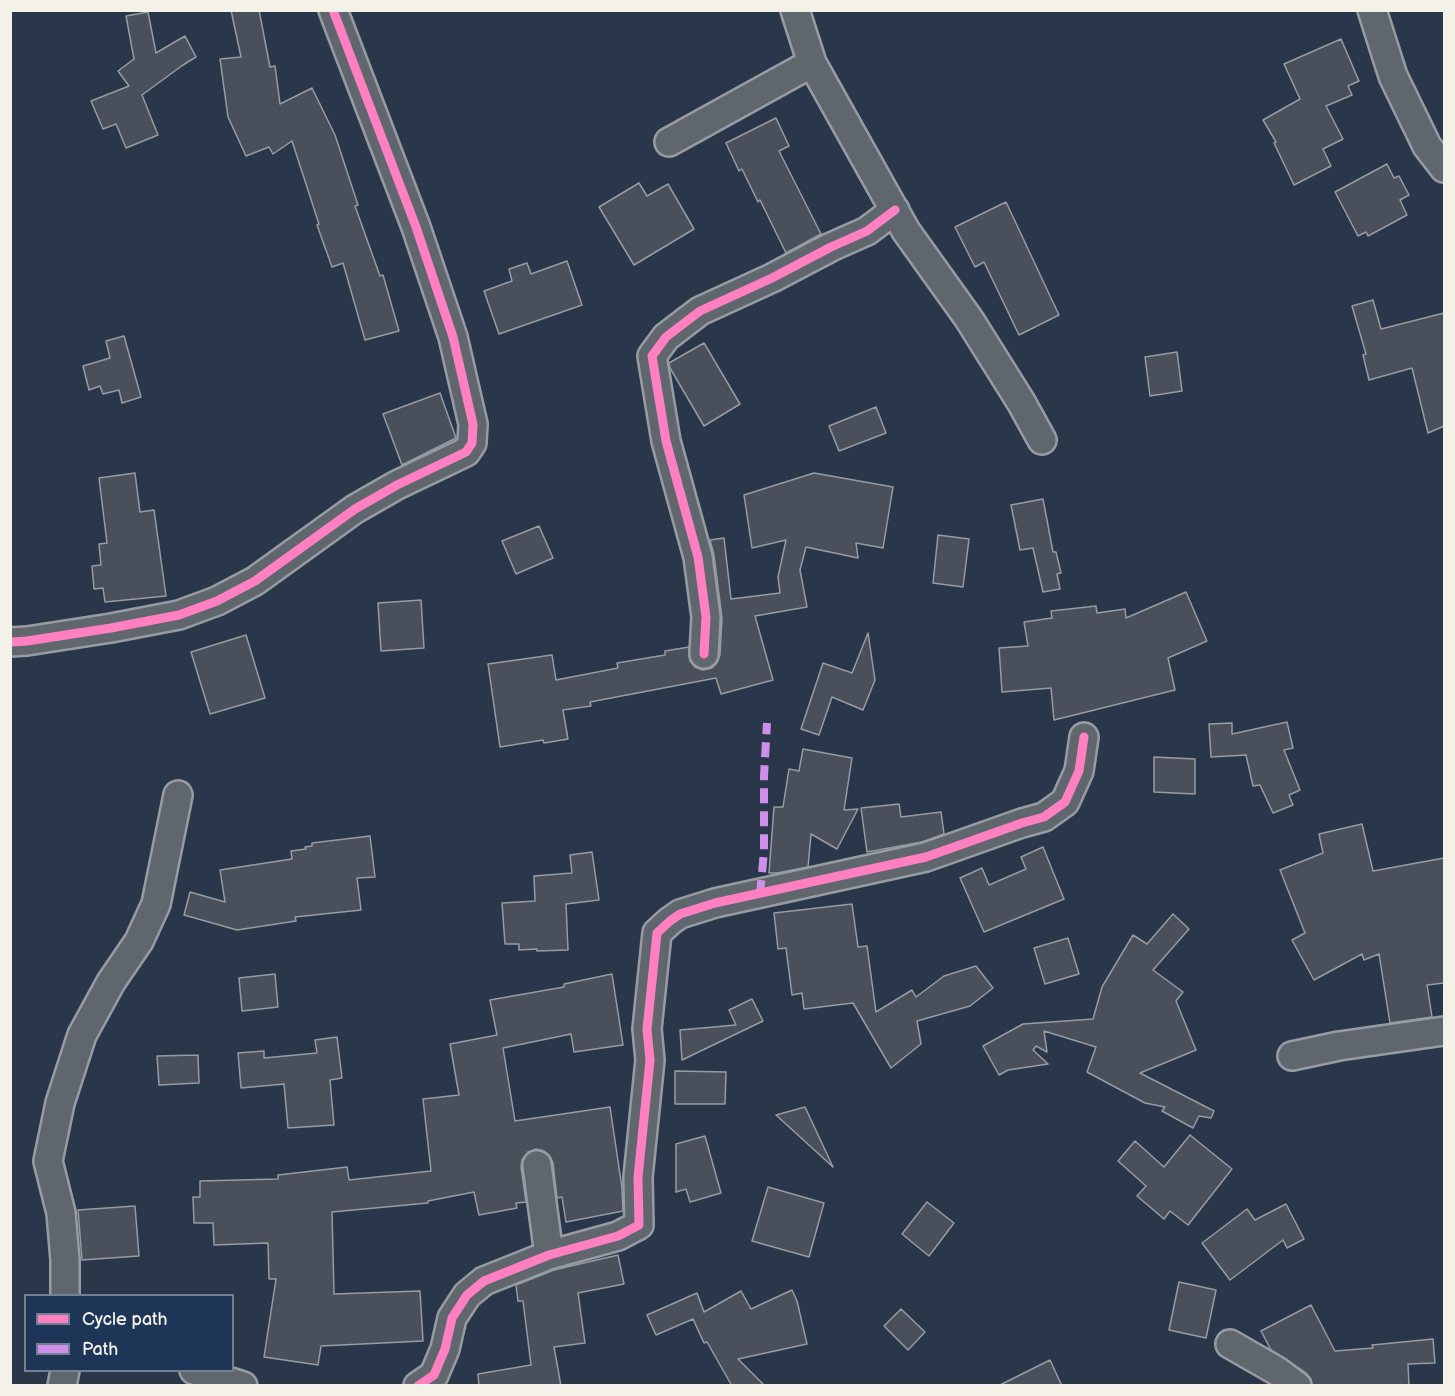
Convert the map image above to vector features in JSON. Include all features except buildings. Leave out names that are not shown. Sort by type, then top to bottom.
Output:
[{"type":"street","points":[[10,642],[101,630],[179,615],[217,601],[255,581],[355,509],[397,485],[466,452],[472,443],[473,424],[453,337],[416,227],[333,10]]},
{"type":"street","points":[[795,10],[812,63],[906,231],[975,328],[1022,402],[1042,440]]},
{"type":"street","points":[[1372,10],[1393,76],[1427,146],[1444,168]]},
{"type":"street","points":[[669,142],[812,63]]},
{"type":"street","points":[[704,654],[706,617],[698,557],[666,441],[652,356],[666,337],[700,311],[867,231],[895,210]]},
{"type":"street","points":[[418,1386],[434,1375],[452,1318],[467,1295],[484,1281],[549,1255],[618,1236],[639,1225],[638,1178],[650,1060],[647,1029],[657,933],[680,914],[716,903],[926,856],[1044,817],[1065,802],[1079,771],[1083,737]]},
{"type":"street","points":[[65,1294],[61,1214],[48,1161],[60,1103],[82,1035],[111,982],[139,941],[156,904],[178,795]]},
{"type":"street","points":[[1292,1056],[1339,1046],[1444,1031]]},
{"type":"street","points":[[537,1165],[549,1255]]},
{"type":"street","points":[[1230,1344],[1277,1371],[1297,1386]]},
{"type":"street","points":[[197,1372],[243,1386]]},
{"type":"marked path","points":[[760,895],[764,851],[767,723]]},
{"type":"cycle path","points":[[10,642],[111,628],[179,615],[217,601],[255,581],[355,509],[397,485],[466,452],[472,443],[473,424],[453,337],[416,227],[333,10]]},
{"type":"cycle path","points":[[704,654],[706,617],[698,557],[666,441],[652,356],[666,337],[700,311],[867,231],[895,210]]},
{"type":"cycle path","points":[[418,1386],[434,1375],[445,1349],[452,1318],[467,1295],[484,1281],[549,1255],[618,1236],[639,1225],[638,1177],[650,1060],[647,1029],[657,933],[680,914],[715,903],[926,857],[1044,817],[1065,802],[1079,771],[1084,737]]}]
